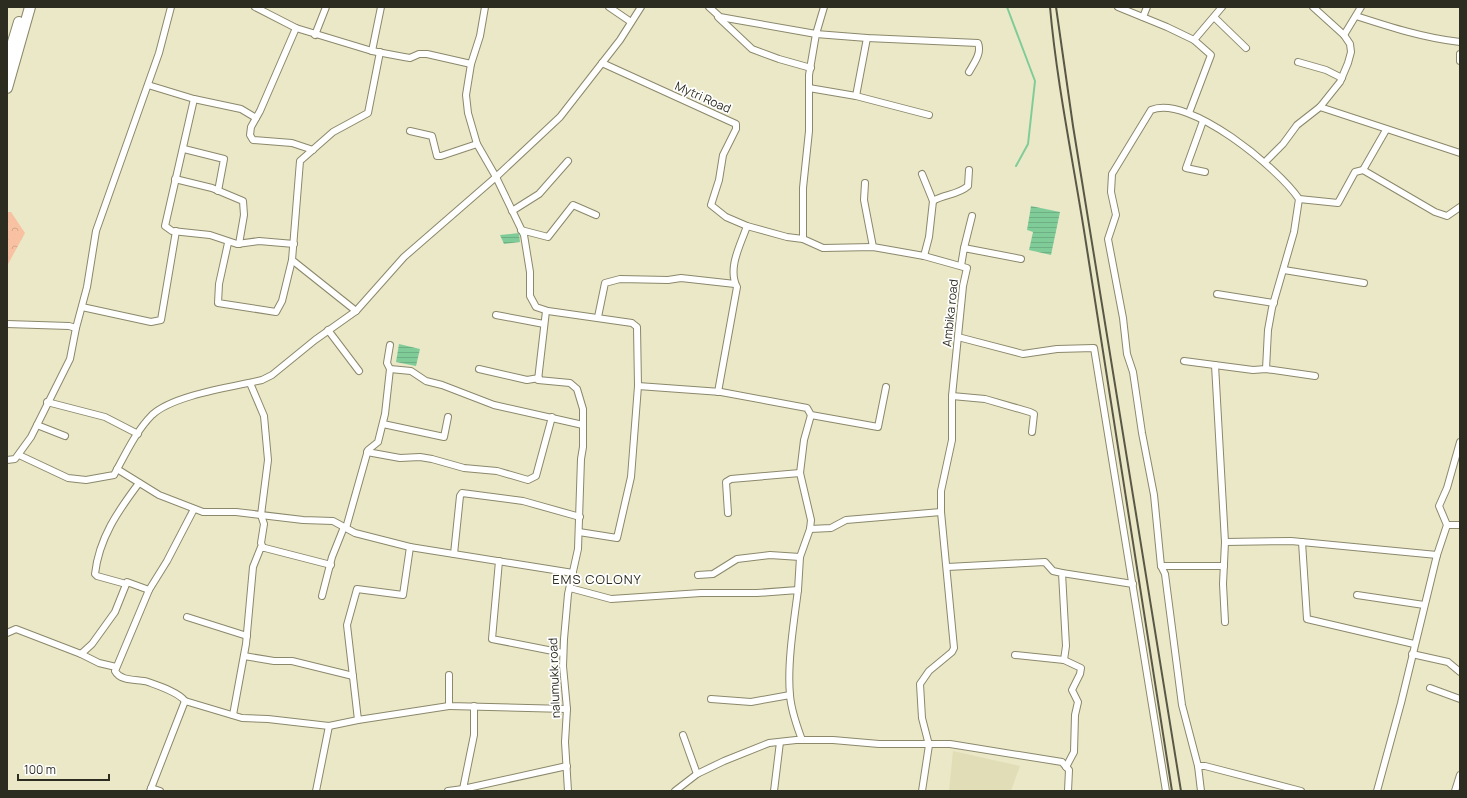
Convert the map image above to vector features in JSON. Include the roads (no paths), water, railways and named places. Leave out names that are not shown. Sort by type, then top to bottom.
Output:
[{"type":"highway","points":[[7,62],[24,7]]},
{"type":"highway","points":[[7,88],[30,7]]},
{"type":"street","points":[[7,460],[12,461],[19,455],[37,425],[47,402],[70,359],[76,328],[87,287],[96,231],[148,84],[171,7]]},
{"type":"street","points":[[255,7],[296,28],[372,51],[408,58],[419,54],[427,54],[471,64]]},
{"type":"street","points":[[315,35],[326,7]]},
{"type":"street","points":[[372,51],[381,7]]},
{"type":"street","points":[[485,7],[480,36],[471,64],[466,95],[468,113],[477,144],[496,177],[521,230],[530,272],[530,296],[536,307],[546,310],[632,323],[636,327],[638,386],[631,477],[617,538],[579,532]]},
{"type":"street","points":[[609,7],[631,22]]},
{"type":"street","points":[[19,455],[68,478],[86,480],[114,475],[138,434],[152,415],[179,399],[250,383],[272,375],[328,330],[356,312],[404,257],[496,177],[560,117],[602,63],[641,7]]},
{"type":"street","points":[[708,7],[720,17],[816,34],[978,43],[978,55],[969,72]]},
{"type":"street","points":[[708,7],[752,49],[779,60],[811,68]]},
{"type":"street","points":[[803,240],[804,188],[809,131],[809,88],[816,34],[824,7]]},
{"type":"street","points":[[1118,7],[1194,40],[1211,55],[1189,113]]},
{"type":"street","points":[[1143,17],[1147,7]]},
{"type":"street","points":[[1194,40],[1222,7]]},
{"type":"street","points":[[1265,162],[1283,144],[1297,125],[1320,107],[1342,78],[1352,52],[1350,44],[1344,35],[1313,7]]},
{"type":"street","points":[[1344,35],[1361,7]]},
{"type":"street","points":[[1356,16],[1404,32],[1434,39],[1460,42]]},
{"type":"street","points":[[1214,17],[1246,48]]},
{"type":"street","points":[[296,28],[251,127],[250,136],[253,140],[292,143],[313,150]]},
{"type":"street","points":[[856,96],[867,38]]},
{"type":"street","points":[[228,242],[219,284],[218,303],[276,312],[282,301],[292,260],[300,161],[333,132],[368,113],[380,52]]},
{"type":"street","points":[[1460,54],[1460,61]]},
{"type":"street","points":[[1298,62],[1326,70],[1342,78]]},
{"type":"street","name":"Mytri Road","points":[[602,63],[736,124],[736,129],[723,156],[719,180],[711,205],[726,217],[748,226],[803,240]]},
{"type":"street","points":[[148,84],[194,99],[242,109],[256,118]]},
{"type":"street","points":[[809,88],[856,96],[929,115]]},
{"type":"street","points":[[194,99],[184,150],[175,179],[165,226],[172,231],[220,238],[228,242],[239,244],[259,241],[294,244]]},
{"type":"street","points":[[1201,791],[1198,766],[1182,705],[1167,586],[1165,574],[1161,566],[1154,495],[1142,433],[1133,372],[1127,354],[1123,318],[1108,239],[1116,215],[1111,192],[1112,174],[1151,110],[1158,107],[1189,113],[1239,142],[1265,162],[1290,186],[1299,199],[1294,232],[1268,330],[1266,369]]},
{"type":"street","points":[[1320,107],[1386,130],[1460,153]]},
{"type":"street","points":[[1203,121],[1186,168],[1205,172]]},
{"type":"street","points":[[1363,170],[1386,130]]},
{"type":"street","points":[[410,131],[432,136],[437,156],[477,144]]},
{"type":"street","points":[[184,150],[224,159],[218,191]]},
{"type":"street","points":[[512,211],[539,194],[568,161]]},
{"type":"street","points":[[932,200],[942,195],[964,190],[968,186],[969,170]]},
{"type":"street","points":[[1299,199],[1338,203],[1355,172],[1363,170],[1435,212],[1447,216],[1460,207]]},
{"type":"street","points":[[922,174],[932,200],[929,237],[924,256]]},
{"type":"street","points":[[175,179],[218,191],[243,201],[244,215],[239,244]]},
{"type":"street","points":[[864,183],[864,200],[873,247]]},
{"type":"street","points":[[521,230],[548,237],[573,205],[596,215]]},
{"type":"street","points":[[961,266],[972,216]]},
{"type":"street","points":[[718,392],[736,287],[733,280],[735,260],[748,226]]},
{"type":"street","points":[[82,306],[151,322],[161,320],[176,231]]},
{"type":"street","name":"Ambika road","points":[[803,240],[823,248],[873,247],[924,256],[967,268],[952,396],[952,440],[941,492],[941,512],[954,648],[952,652],[929,671],[920,684],[922,718],[929,745]]},
{"type":"street","points":[[964,248],[1021,259]]},
{"type":"street","points":[[292,260],[356,312]]},
{"type":"street","points":[[1284,270],[1364,283]]},
{"type":"street","points":[[598,317],[605,283],[620,279],[668,280],[681,278],[735,284]]},
{"type":"street","points":[[1217,294],[1274,303]]},
{"type":"street","points":[[538,378],[546,310]]},
{"type":"street","points":[[496,315],[544,324]]},
{"type":"street","points":[[7,324],[69,326],[76,328]]},
{"type":"street","points":[[328,330],[359,371]]},
{"type":"street","points":[[958,336],[1023,354],[1057,349],[1094,348],[1166,791]]},
{"type":"street","points":[[322,596],[336,545],[345,528],[367,452],[378,442],[383,424],[390,369],[387,363],[390,345]]},
{"type":"street","points":[[1184,361],[1253,370],[1266,369],[1315,376]]},
{"type":"street","points":[[1215,365],[1225,542],[1225,622]]},
{"type":"street","points":[[390,369],[411,371],[426,381],[442,385],[494,405],[583,425]]},
{"type":"street","name":"nalumukk road","points":[[479,369],[527,380],[538,378],[538,380],[570,383],[577,389],[583,409],[583,447],[581,459],[579,532],[573,573],[565,611],[563,653],[567,709],[565,742],[568,791]]},
{"type":"street","points":[[250,383],[264,416],[268,460],[261,516],[264,524],[261,543],[263,548]]},
{"type":"street","points":[[638,386],[718,392],[807,408],[810,415],[804,440],[800,473],[811,520],[810,529],[800,557],[790,668],[790,695],[794,718],[802,740]]},
{"type":"street","points":[[810,415],[878,427],[886,387]]},
{"type":"street","points":[[952,396],[985,399],[1030,412],[1034,414],[1035,418],[1032,432]]},
{"type":"street","points":[[47,402],[105,417],[138,434]]},
{"type":"street","points":[[383,424],[444,437],[448,417]]},
{"type":"street","points":[[367,452],[400,458],[420,457],[432,459],[464,468],[496,471],[528,480],[536,476],[552,417]]},
{"type":"street","points":[[37,425],[65,436]]},
{"type":"street","points":[[1377,791],[1401,703],[1414,644],[1437,555],[1447,525],[1439,506],[1447,488],[1460,442]]},
{"type":"street","points":[[117,469],[159,495],[203,512],[236,512],[261,516],[332,521],[355,533],[410,547],[573,573]]},
{"type":"street","points":[[728,513],[726,482],[731,479],[800,473]]},
{"type":"street","points":[[139,483],[118,510],[104,537],[95,574],[97,576],[126,584],[127,582],[149,590]]},
{"type":"street","points":[[454,554],[460,496],[462,493],[523,501],[580,517]]},
{"type":"street","points":[[194,508],[167,561],[149,590],[138,620],[116,667],[116,673],[119,675],[146,682],[179,696],[184,701],[242,718],[329,726],[449,706],[567,709]]},
{"type":"street","points":[[810,529],[831,528],[846,520],[941,512]]},
{"type":"street","points":[[1447,525],[1460,525]]},
{"type":"street","points":[[1225,542],[1302,542],[1437,555]]},
{"type":"street","points":[[1302,542],[1307,619],[1414,644]]},
{"type":"street","points":[[233,715],[247,636],[253,568],[261,547],[263,548]]},
{"type":"street","points":[[358,720],[347,625],[357,589],[403,594],[410,547]]},
{"type":"street","points":[[263,548],[331,564]]},
{"type":"street","points":[[698,575],[713,574],[736,559],[770,555],[800,557]]},
{"type":"street","points":[[499,561],[492,638],[563,653]]},
{"type":"street","points":[[946,567],[1045,562],[1052,571],[1133,584]]},
{"type":"street","points":[[1161,566],[1224,566]]},
{"type":"street","points":[[1062,573],[1066,646],[1064,660]]},
{"type":"street","points":[[81,654],[92,644],[115,612],[126,584]]},
{"type":"street","points":[[570,588],[610,599],[700,593],[756,593],[798,590]]},
{"type":"street","points":[[1357,595],[1424,605]]},
{"type":"street","points":[[187,617],[247,636]]},
{"type":"street","points":[[7,633],[16,629],[81,654],[99,663],[116,667]]},
{"type":"street","points":[[1412,654],[1448,662],[1460,672]]},
{"type":"street","points":[[1015,655],[1064,660],[1081,668],[1080,674],[1072,690],[1078,702],[1075,715],[1074,752],[1066,767]]},
{"type":"street","points":[[244,656],[274,661],[292,661],[353,676]]},
{"type":"street","points":[[449,675],[449,706]]},
{"type":"street","points":[[1430,688],[1460,699]]},
{"type":"street","points":[[711,699],[751,702],[790,695]]},
{"type":"street","points":[[160,791],[150,790],[184,701]]},
{"type":"street","points":[[463,789],[474,734],[474,706]]},
{"type":"street","points":[[316,791],[329,726]]},
{"type":"street","points":[[683,735],[697,774]]},
{"type":"street","points":[[675,791],[697,774],[724,761],[769,743],[802,740],[833,740],[929,745],[950,744],[1062,762],[1069,770],[1068,791]]},
{"type":"street","points":[[774,791],[780,742]]},
{"type":"street","points":[[922,791],[929,745]]},
{"type":"street","points":[[448,791],[567,766]]},
{"type":"street","points":[[1198,766],[1205,766],[1259,778],[1301,791]]},
{"type":"street","points":[[1456,791],[1460,775]]},
{"type":"waterway","points":[[1007,7],[1035,81],[1028,144],[1016,166]]},
{"type":"railway","points":[[1050,7],[1061,96],[1086,243],[1172,791]]},
{"type":"railway","points":[[1056,7],[1073,126],[1181,791]]},
{"type":"district","name":"EMS COLONY","points":[[597,579]]}]
